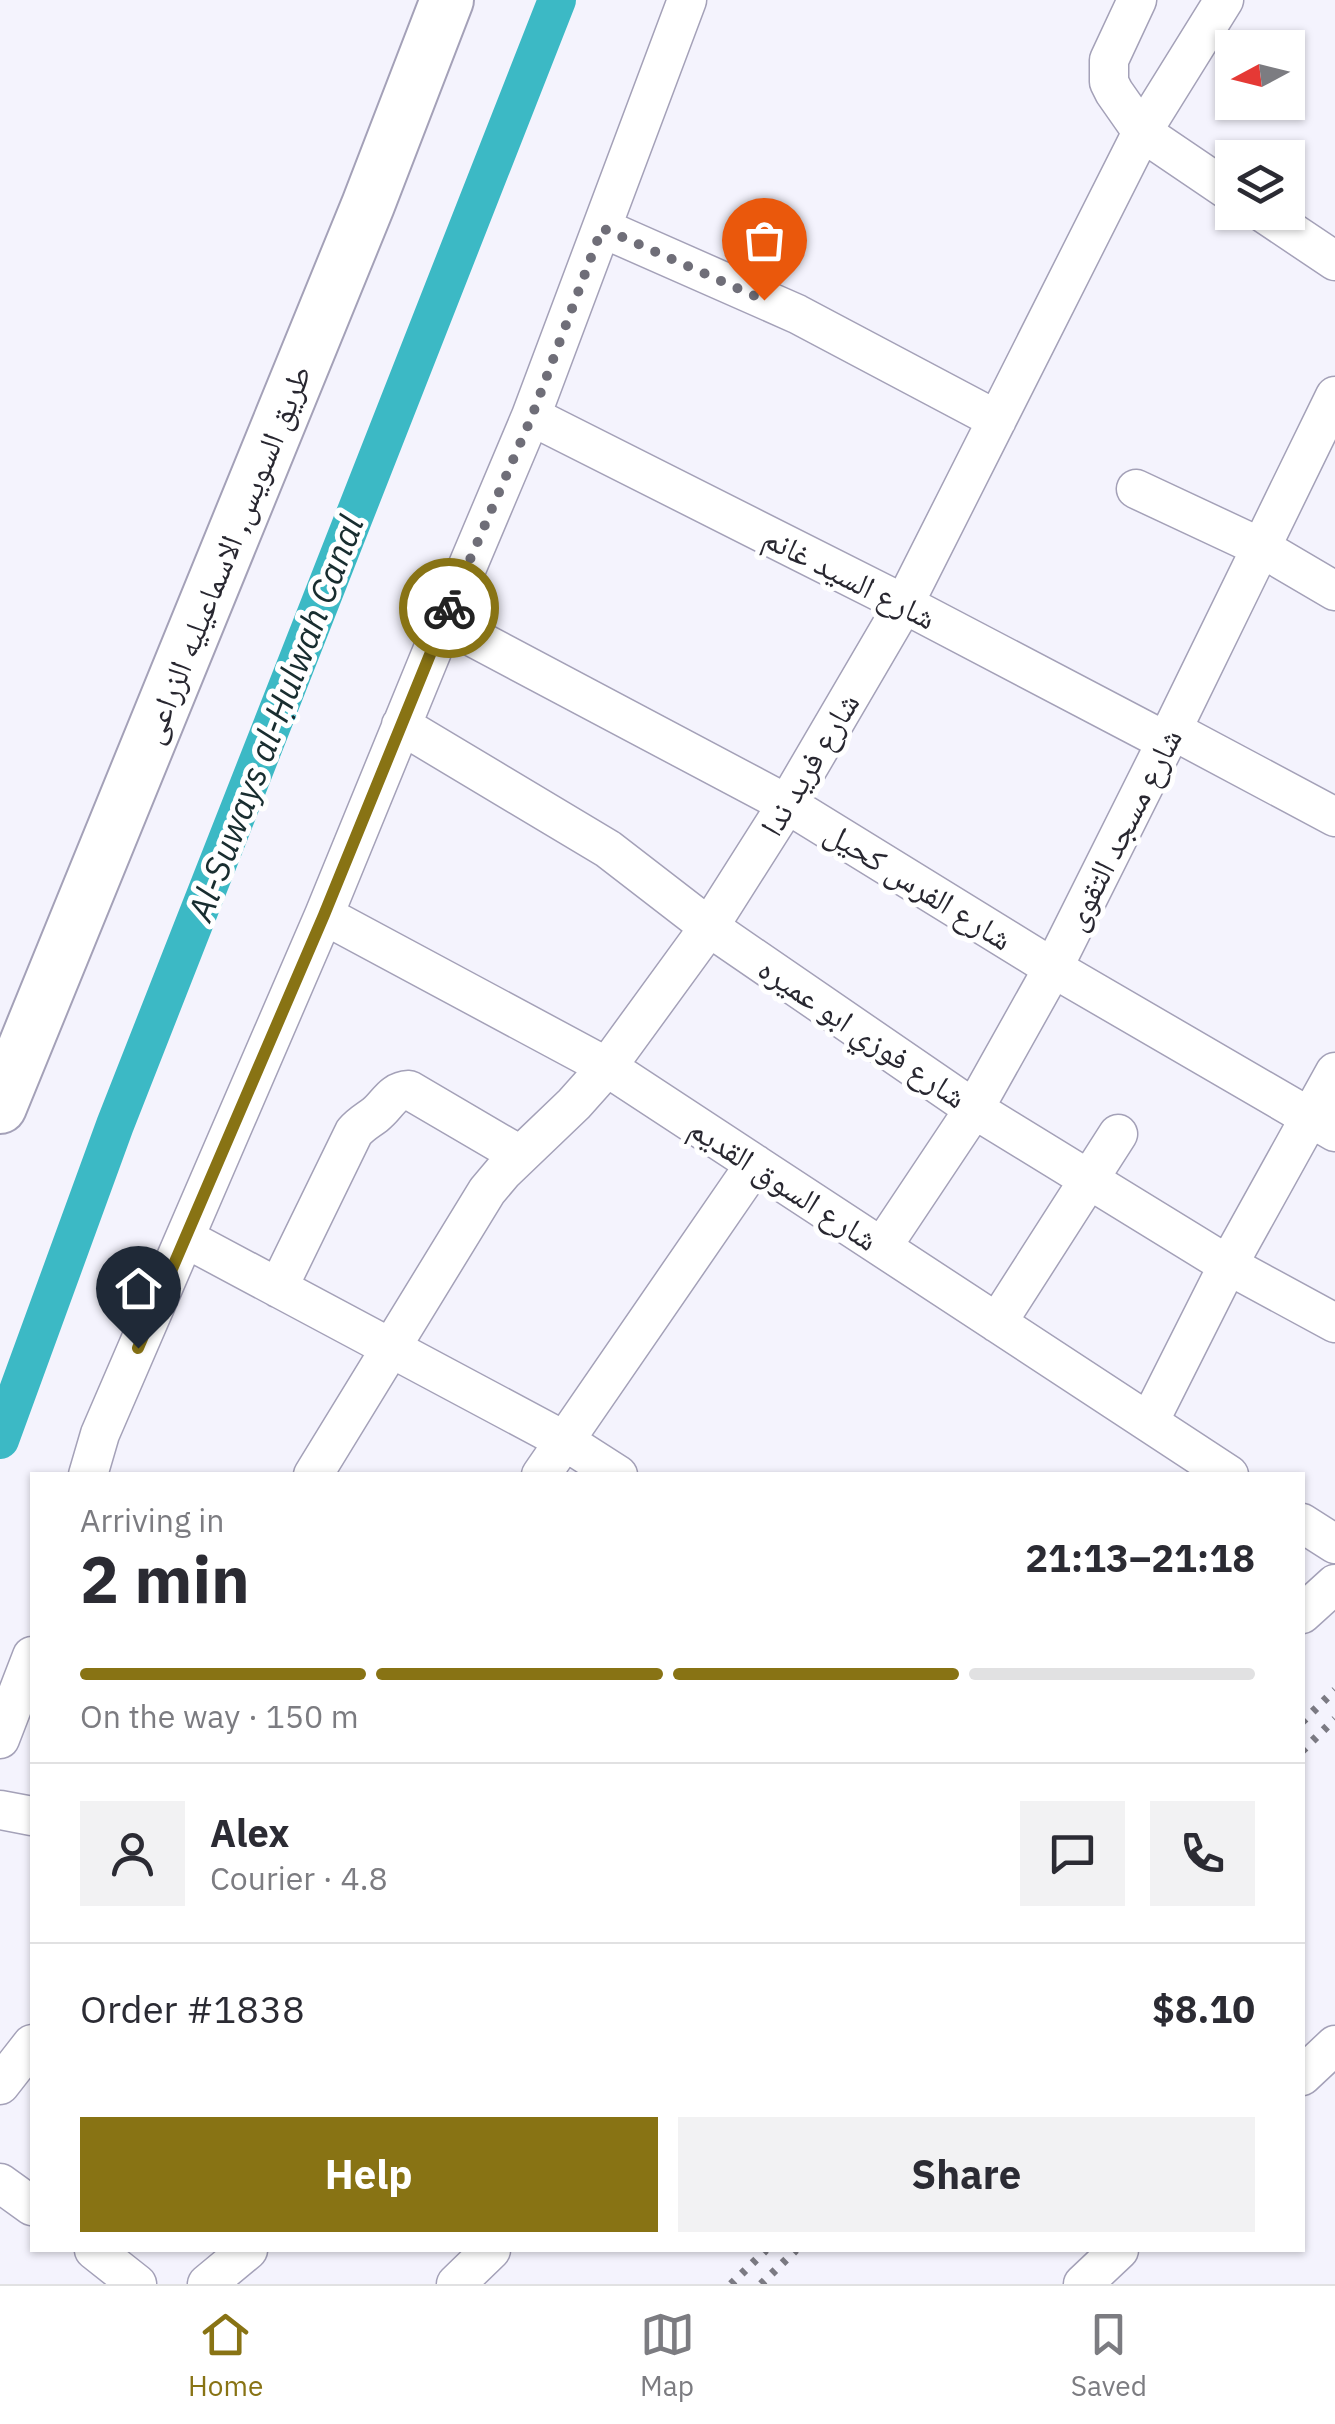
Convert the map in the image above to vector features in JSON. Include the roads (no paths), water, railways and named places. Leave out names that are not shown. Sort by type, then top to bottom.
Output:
[{"type":"main road","name":"طريق السويس, الاسماعيليه الزراعى","points":[[0,1107],[368,205],[447,0]]},
{"type":"street","points":[[89,1472],[100,1434],[324,915],[532,416],[687,0]]},
{"type":"street","points":[[1137,0],[1109,60],[1109,82],[1142,132],[1215,181]]},
{"type":"street","name":"شارع فريد ندا","points":[[316,1472],[487,1191],[607,1067],[709,927],[786,804],[904,604],[1142,132],[1224,0]]},
{"type":"street","points":[[602,228],[797,314],[998,420]]},
{"type":"street","points":[[1289,230],[1335,261]]},
{"type":"street","name":"شارع مسجد التقوى","points":[[882,1247],[974,1108],[1053,968],[1335,396]]},
{"type":"street","name":"شارع السيد غانم","points":[[532,416],[1335,817]]},
{"type":"street","points":[[1136,489],[1260,548],[1335,591]]},
{"type":"street","name":"شارع الفرس كحيل","points":[[444,622],[786,804],[1053,968],[1323,1124]]},
{"type":"street","name":"شارع فوزي ابو عميره","points":[[401,726],[608,849],[709,927],[974,1108],[1228,1265],[1335,1323]]},
{"type":"street","name":"شارع السوق القديم","points":[[324,915],[607,1067],[1225,1472]]},
{"type":"street","points":[[1149,1422],[1228,1265],[1323,1124],[1335,1072]]},
{"type":"street","points":[[278,1288],[354,1132],[400,1090],[409,1090],[520,1155]]},
{"type":"street","points":[[997,1322],[1118,1134]]},
{"type":"street","points":[[543,1472],[755,1164]]},
{"type":"street","points":[[185,1238],[565,1441],[613,1472]]},
{"type":"street","points":[[1305,1525],[1335,1544]]},
{"type":"street","points":[[1305,1611],[1335,1584]]},
{"type":"street","points":[[0,1740],[30,1661]]},
{"type":"street","points":[[0,1810],[30,1816]]},
{"type":"street","points":[[1305,2073],[1335,2045]]},
{"type":"street","points":[[0,2086],[30,2047]]},
{"type":"street","points":[[0,2183],[30,2205]]},
{"type":"street","points":[[97,2252],[138,2284]]},
{"type":"street","points":[[207,2284],[246,2252]]},
{"type":"street","points":[[456,2284],[489,2252]]},
{"type":"street","points":[[1083,2284],[1117,2252]]},
{"type":"waterway","name":"Al-Suways al-Ḥulwah Canal","points":[[0,1440],[115,1125],[557,0]]},
{"type":"railway","points":[[1305,1719],[1335,1690]]},
{"type":"railway","points":[[1305,1748],[1335,1719]]},
{"type":"railway","points":[[731,2284],[764,2252]]},
{"type":"railway","points":[[761,2284],[794,2252]]}]
